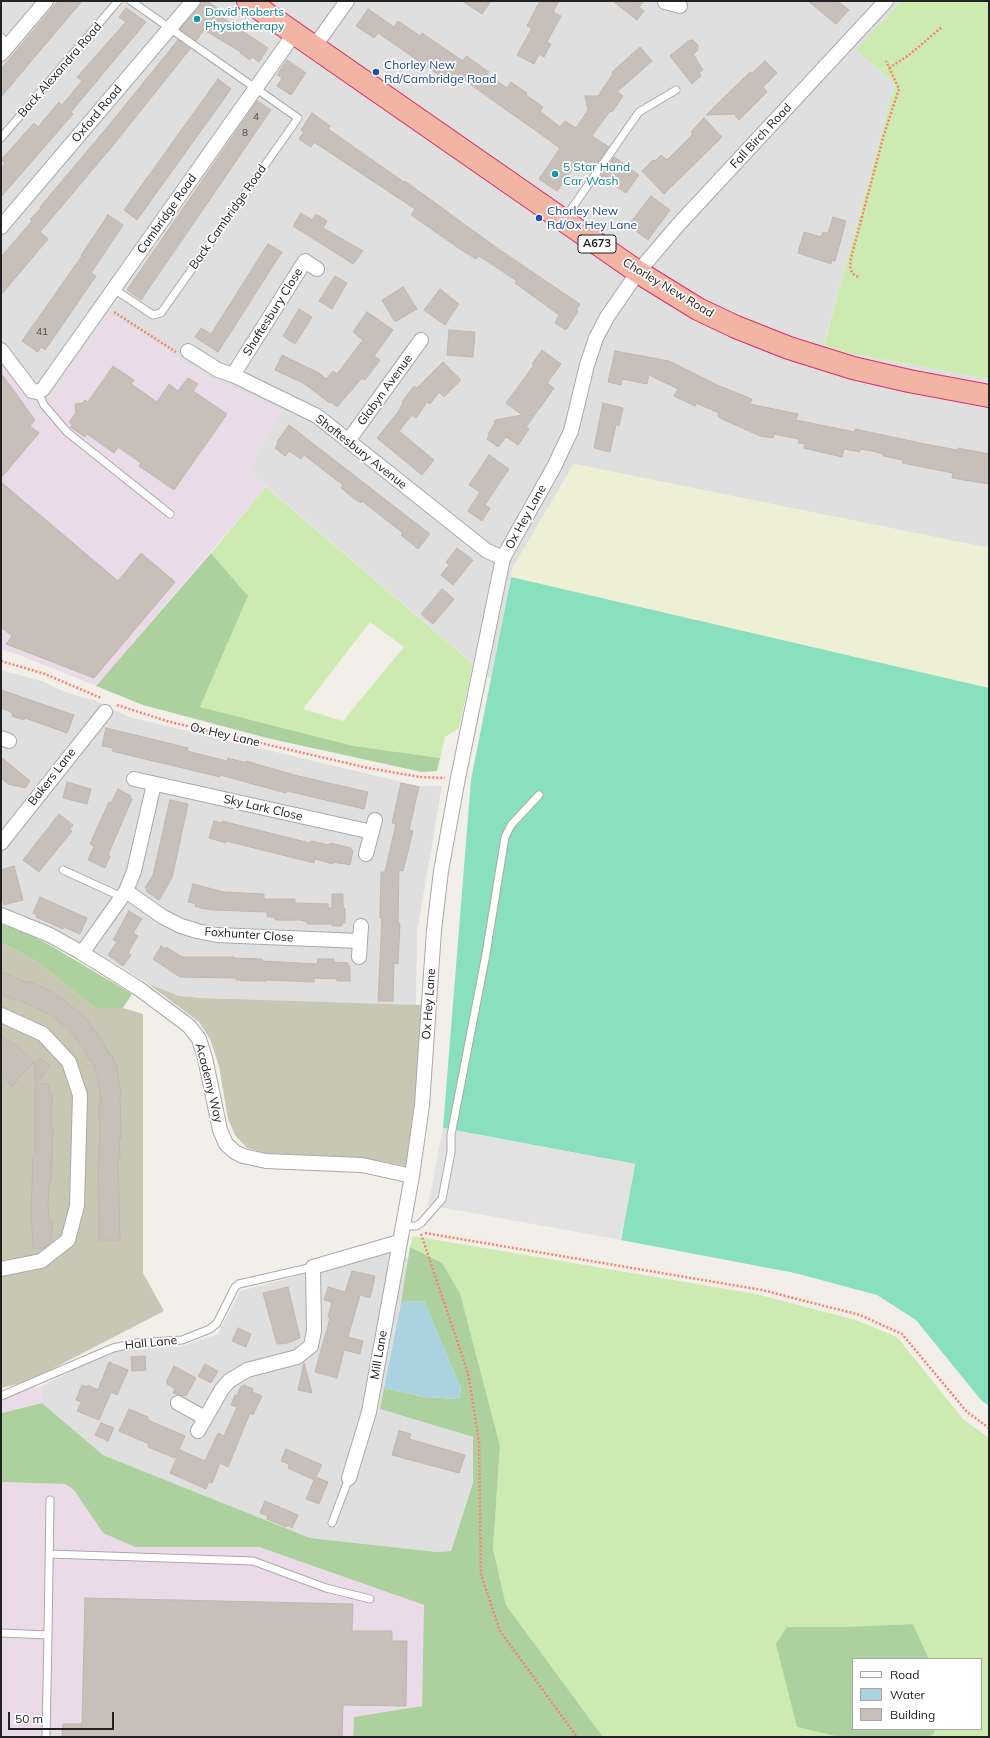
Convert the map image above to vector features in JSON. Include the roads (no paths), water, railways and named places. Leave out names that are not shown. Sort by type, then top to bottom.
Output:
[{"type":"highway","name":"Chorley New Road","points":[[248,1],[638,272],[698,309],[736,327],[789,348],[853,368],[909,381],[989,396]]},
{"type":"street","points":[[4,45],[46,1]]},
{"type":"street","name":"Oxford Road","points":[[1,227],[193,1]]},
{"type":"street","points":[[314,47],[347,1]]},
{"type":"street","name":"Fall Birch Road","points":[[638,272],[678,225],[886,1]]},
{"type":"street","points":[[664,6],[680,6]]},
{"type":"street","name":"Cambridge Road","points":[[38,392],[43,389],[294,34]]},
{"type":"street","name":"Shaftesbury Close","points":[[233,375],[305,261],[317,269]]},
{"type":"street","name":"Ox Hey Lane","points":[[401,1233],[412,1176],[422,1105],[435,922],[441,871],[458,778],[503,558],[554,467],[571,431],[587,365],[596,338],[607,317],[638,272]]},
{"type":"street","name":"Glabyn Avenue","points":[[348,441],[421,340]]},
{"type":"street","points":[[1,350],[32,390],[38,392]]},
{"type":"street","name":"Shaftesbury Avenue","points":[[188,351],[218,370],[233,375],[317,416],[487,552],[503,558]]},
{"type":"street","name":"Bakers Lane","points":[[1,843],[108,705]]},
{"type":"street","name":"Sky Lark Close","points":[[134,779],[373,826],[366,854]]},
{"type":"street","points":[[82,953],[124,894],[134,871],[154,784]]},
{"type":"street","name":"Foxhunter Close","points":[[124,894],[163,917],[181,926],[197,931],[218,935],[360,941]]},
{"type":"street","name":"Academy Way","points":[[1,915],[50,935],[82,953],[138,988],[189,1026],[199,1039],[205,1058],[220,1130],[226,1144],[234,1152],[243,1156],[266,1161],[362,1165],[412,1176]]},
{"type":"street","points":[[359,957],[361,926]]},
{"type":"street","points":[[1,1015],[43,1034],[69,1062],[80,1096],[77,1206],[68,1240],[41,1261],[1,1269]]},
{"type":"street","name":"Hall Lane","points":[[312,1267],[401,1233]]},
{"type":"street","name":"Mill Lane","points":[[349,1478],[369,1412],[401,1233]]},
{"type":"street","points":[[198,1431],[222,1389],[238,1374],[297,1357],[311,1346],[314,1331],[312,1267]]},
{"type":"street","points":[[178,1403],[205,1418]]},
{"type":"lane","name":"Back Alexandra Road","points":[[1,138],[118,1]]},
{"type":"lane","points":[[131,1],[255,88]]},
{"type":"lane","name":"Back Cambridge Road","points":[[114,289],[153,315],[161,313],[298,118],[255,88]]},
{"type":"lane","points":[[564,221],[640,112],[676,90]]},
{"type":"lane","points":[[38,392],[44,406],[67,432],[170,514]]},
{"type":"lane","points":[[401,1233],[421,1223],[442,1199],[451,1152],[451,1135],[486,954],[505,837],[511,825],[539,795]]},
{"type":"lane","points":[[63,870],[124,894]]},
{"type":"lane","name":"Hall Lane","points":[[1,1396],[113,1348],[136,1342],[182,1340],[210,1329],[217,1323],[235,1287],[239,1284],[312,1267]]},
{"type":"lane","points":[[332,1523],[349,1478]]},
{"type":"lane","points":[[46,1737],[50,1500]]},
{"type":"lane","points":[[50,1554],[253,1562],[326,1588],[370,1599]]},
{"type":"lane","points":[[1,1633],[48,1635]]},
{"type":"water","points":[[424,1301],[461,1389],[459,1399],[424,1397],[384,1388],[401,1302]]},
{"type":"place","name":"David Roberts Physiotherapy","points":[[197,19]]},
{"type":"place","name":"Chorley New Rd/Cambridge Road","points":[[376,72]]},
{"type":"place","name":"5 Star Hand Car Wash","points":[[555,174]]},
{"type":"place","name":"Chorley New Rd/Ox Hey Lane","points":[[539,218]]}]
